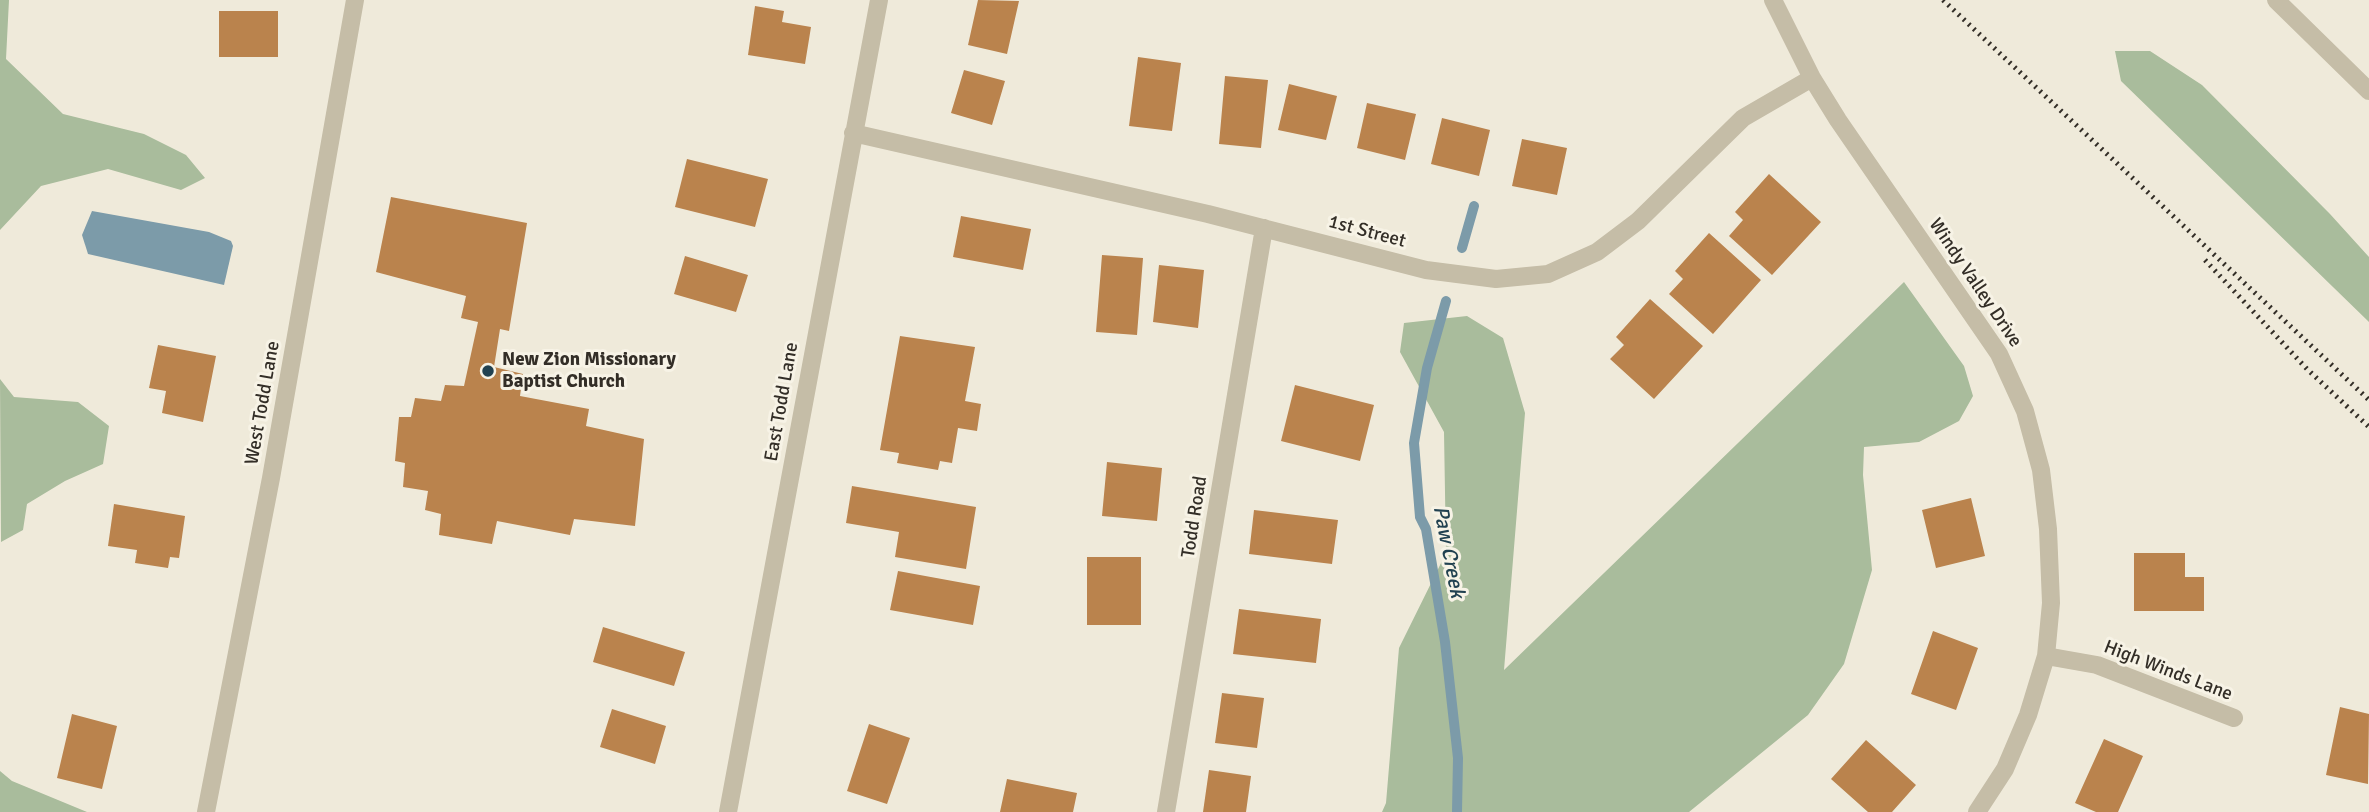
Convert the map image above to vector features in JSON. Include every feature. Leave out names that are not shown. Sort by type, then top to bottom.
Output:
[{"type":"street","name":"West Todd Lane","points":[[206,812],[271,478],[355,0]]},
{"type":"street","name":"East Todd Lane","points":[[728,812],[879,0]]},
{"type":"street","name":"Windy Valley Drive","points":[[1773,0],[1812,78],[1999,354],[2025,411],[2041,470],[2049,529],[2051,603],[2046,656],[2028,715],[2005,769],[1977,812]]},
{"type":"street","points":[[2276,0],[2369,91]]},
{"type":"street","name":"1st Street","points":[[853,133],[1462,276],[1496,279],[1548,274],[1597,251],[1638,221],[1742,118],[1812,78]]},
{"type":"street","name":"Todd Road","points":[[1166,812],[1264,228]]},
{"type":"street","name":"High Winds Lane","points":[[2046,656],[2097,666],[2234,718]]},
{"type":"green space","points":[[0,0],[9,0],[6,59],[63,114],[144,134],[186,155],[205,178],[181,190],[108,169],[41,186],[0,230]]},
{"type":"green space","points":[[2115,51],[2150,51],[2202,85],[2330,214],[2369,257],[2369,322],[2121,81]]},
{"type":"green space","points":[[1904,282],[1964,366],[1973,396],[1959,421],[1919,442],[1864,447],[1863,475],[1872,570],[1844,664],[1808,715],[1689,812],[1382,812],[1386,803],[1399,648],[1446,553],[1444,432],[1400,352],[1404,323],[1467,316],[1503,338],[1525,413],[1504,670]]},
{"type":"green space","points":[[0,379],[14,397],[78,402],[109,426],[103,464],[65,481],[27,504],[23,530],[1,542]]},
{"type":"green space","points":[[0,771],[12,781],[87,812],[0,812]]},
{"type":"water","points":[[92,211],[209,232],[231,241],[233,246],[224,285],[88,254],[82,235]]},
{"type":"building","points":[[978,0],[1019,1],[1007,54],[968,45]]},
{"type":"building","points":[[755,6],[784,11],[782,22],[811,27],[805,64],[748,55]]},
{"type":"building","points":[[219,11],[278,11],[278,57],[219,57]]},
{"type":"building","points":[[1138,57],[1181,63],[1172,131],[1129,126]]},
{"type":"building","points":[[964,70],[1005,81],[992,125],[951,113]]},
{"type":"building","points":[[1225,76],[1268,80],[1261,148],[1219,144]]},
{"type":"building","points":[[1289,84],[1337,96],[1326,140],[1278,130]]},
{"type":"building","points":[[1367,103],[1416,114],[1405,160],[1357,148]]},
{"type":"building","points":[[1442,118],[1490,130],[1479,176],[1431,164]]},
{"type":"building","points":[[1522,139],[1567,148],[1557,195],[1512,186]]},
{"type":"building","points":[[687,159],[768,179],[755,227],[675,207]]},
{"type":"building","points":[[1769,174],[1821,222],[1772,275],[1729,236],[1743,220],[1735,212]]},
{"type":"building","name":"New Zion Missionary Baptist Church","points":[[391,197],[527,223],[509,331],[500,329],[494,367],[523,374],[520,396],[589,409],[586,426],[644,439],[635,526],[574,519],[570,535],[497,521],[492,544],[439,535],[441,514],[425,510],[428,491],[403,487],[405,463],[395,461],[399,417],[411,417],[415,398],[441,401],[445,385],[464,386],[478,322],[461,318],[466,296],[376,272]]},
{"type":"building","points":[[961,216],[1031,229],[1023,270],[953,257]]},
{"type":"building","points":[[1709,233],[1761,280],[1713,334],[1669,294],[1683,279],[1675,271]]},
{"type":"building","points":[[1102,255],[1143,258],[1137,335],[1096,332]]},
{"type":"building","points":[[685,256],[748,275],[736,312],[674,294]]},
{"type":"building","points":[[1159,265],[1204,270],[1198,328],[1153,322]]},
{"type":"building","points":[[1650,299],[1703,346],[1654,399],[1610,359],[1624,345],[1616,337]]},
{"type":"building","points":[[900,336],[975,347],[965,401],[981,404],[977,431],[958,428],[952,463],[940,461],[938,470],[897,463],[899,453],[880,450]]},
{"type":"building","points":[[158,345],[216,356],[203,422],[162,413],[166,391],[149,388]]},
{"type":"building","points":[[1295,385],[1374,405],[1360,461],[1281,441]]},
{"type":"building","points":[[1107,462],[1162,468],[1157,521],[1102,516]]},
{"type":"building","points":[[852,486],[976,507],[966,569],[895,557],[899,532],[846,523]]},
{"type":"building","points":[[1971,498],[1985,556],[1936,568],[1922,510]]},
{"type":"building","points":[[114,504],[185,516],[179,558],[170,557],[168,568],[135,563],[137,550],[108,546]]},
{"type":"building","points":[[1254,510],[1338,520],[1332,564],[1249,554]]},
{"type":"building","points":[[2134,553],[2185,553],[2185,577],[2204,577],[2204,611],[2134,611]]},
{"type":"building","points":[[1087,557],[1141,557],[1141,625],[1087,625]]},
{"type":"building","points":[[898,571],[980,586],[973,625],[890,610]]},
{"type":"building","points":[[1239,609],[1321,619],[1316,663],[1233,654]]},
{"type":"building","points":[[603,627],[685,652],[674,686],[593,662]]},
{"type":"building","points":[[1933,631],[1978,648],[1956,710],[1911,694]]},
{"type":"building","points":[[1222,693],[1264,698],[1257,748],[1215,743]]},
{"type":"building","points":[[2340,707],[2369,714],[2368,784],[2326,775]]},
{"type":"building","points":[[612,709],[666,726],[655,764],[600,747]]},
{"type":"building","points":[[72,714],[117,726],[102,789],[57,778]]},
{"type":"building","points":[[869,724],[910,738],[887,804],[847,791]]},
{"type":"building","points":[[2104,739],[2143,756],[2118,812],[2096,812],[2075,803]]},
{"type":"building","points":[[1866,740],[1916,785],[1892,812],[1868,812],[1831,779]]},
{"type":"building","points":[[1209,770],[1251,776],[1246,812],[1203,812]]},
{"type":"building","points":[[1007,779],[1077,793],[1073,812],[1000,812]]},
{"type":"waterway","name":"Paw Creek","points":[[1462,248],[1474,206]]},
{"type":"waterway","name":"Paw Creek","points":[[1446,301],[1427,368],[1414,443],[1420,517],[1426,529],[1445,642],[1458,758],[1457,812]]},
{"type":"railway","points":[[1943,0],[2369,400]]},
{"type":"railway","points":[[2205,260],[2307,369],[2369,427]]},
{"type":"place","name":"New Zion Missionary Baptist Church","points":[[488,371]]}]
